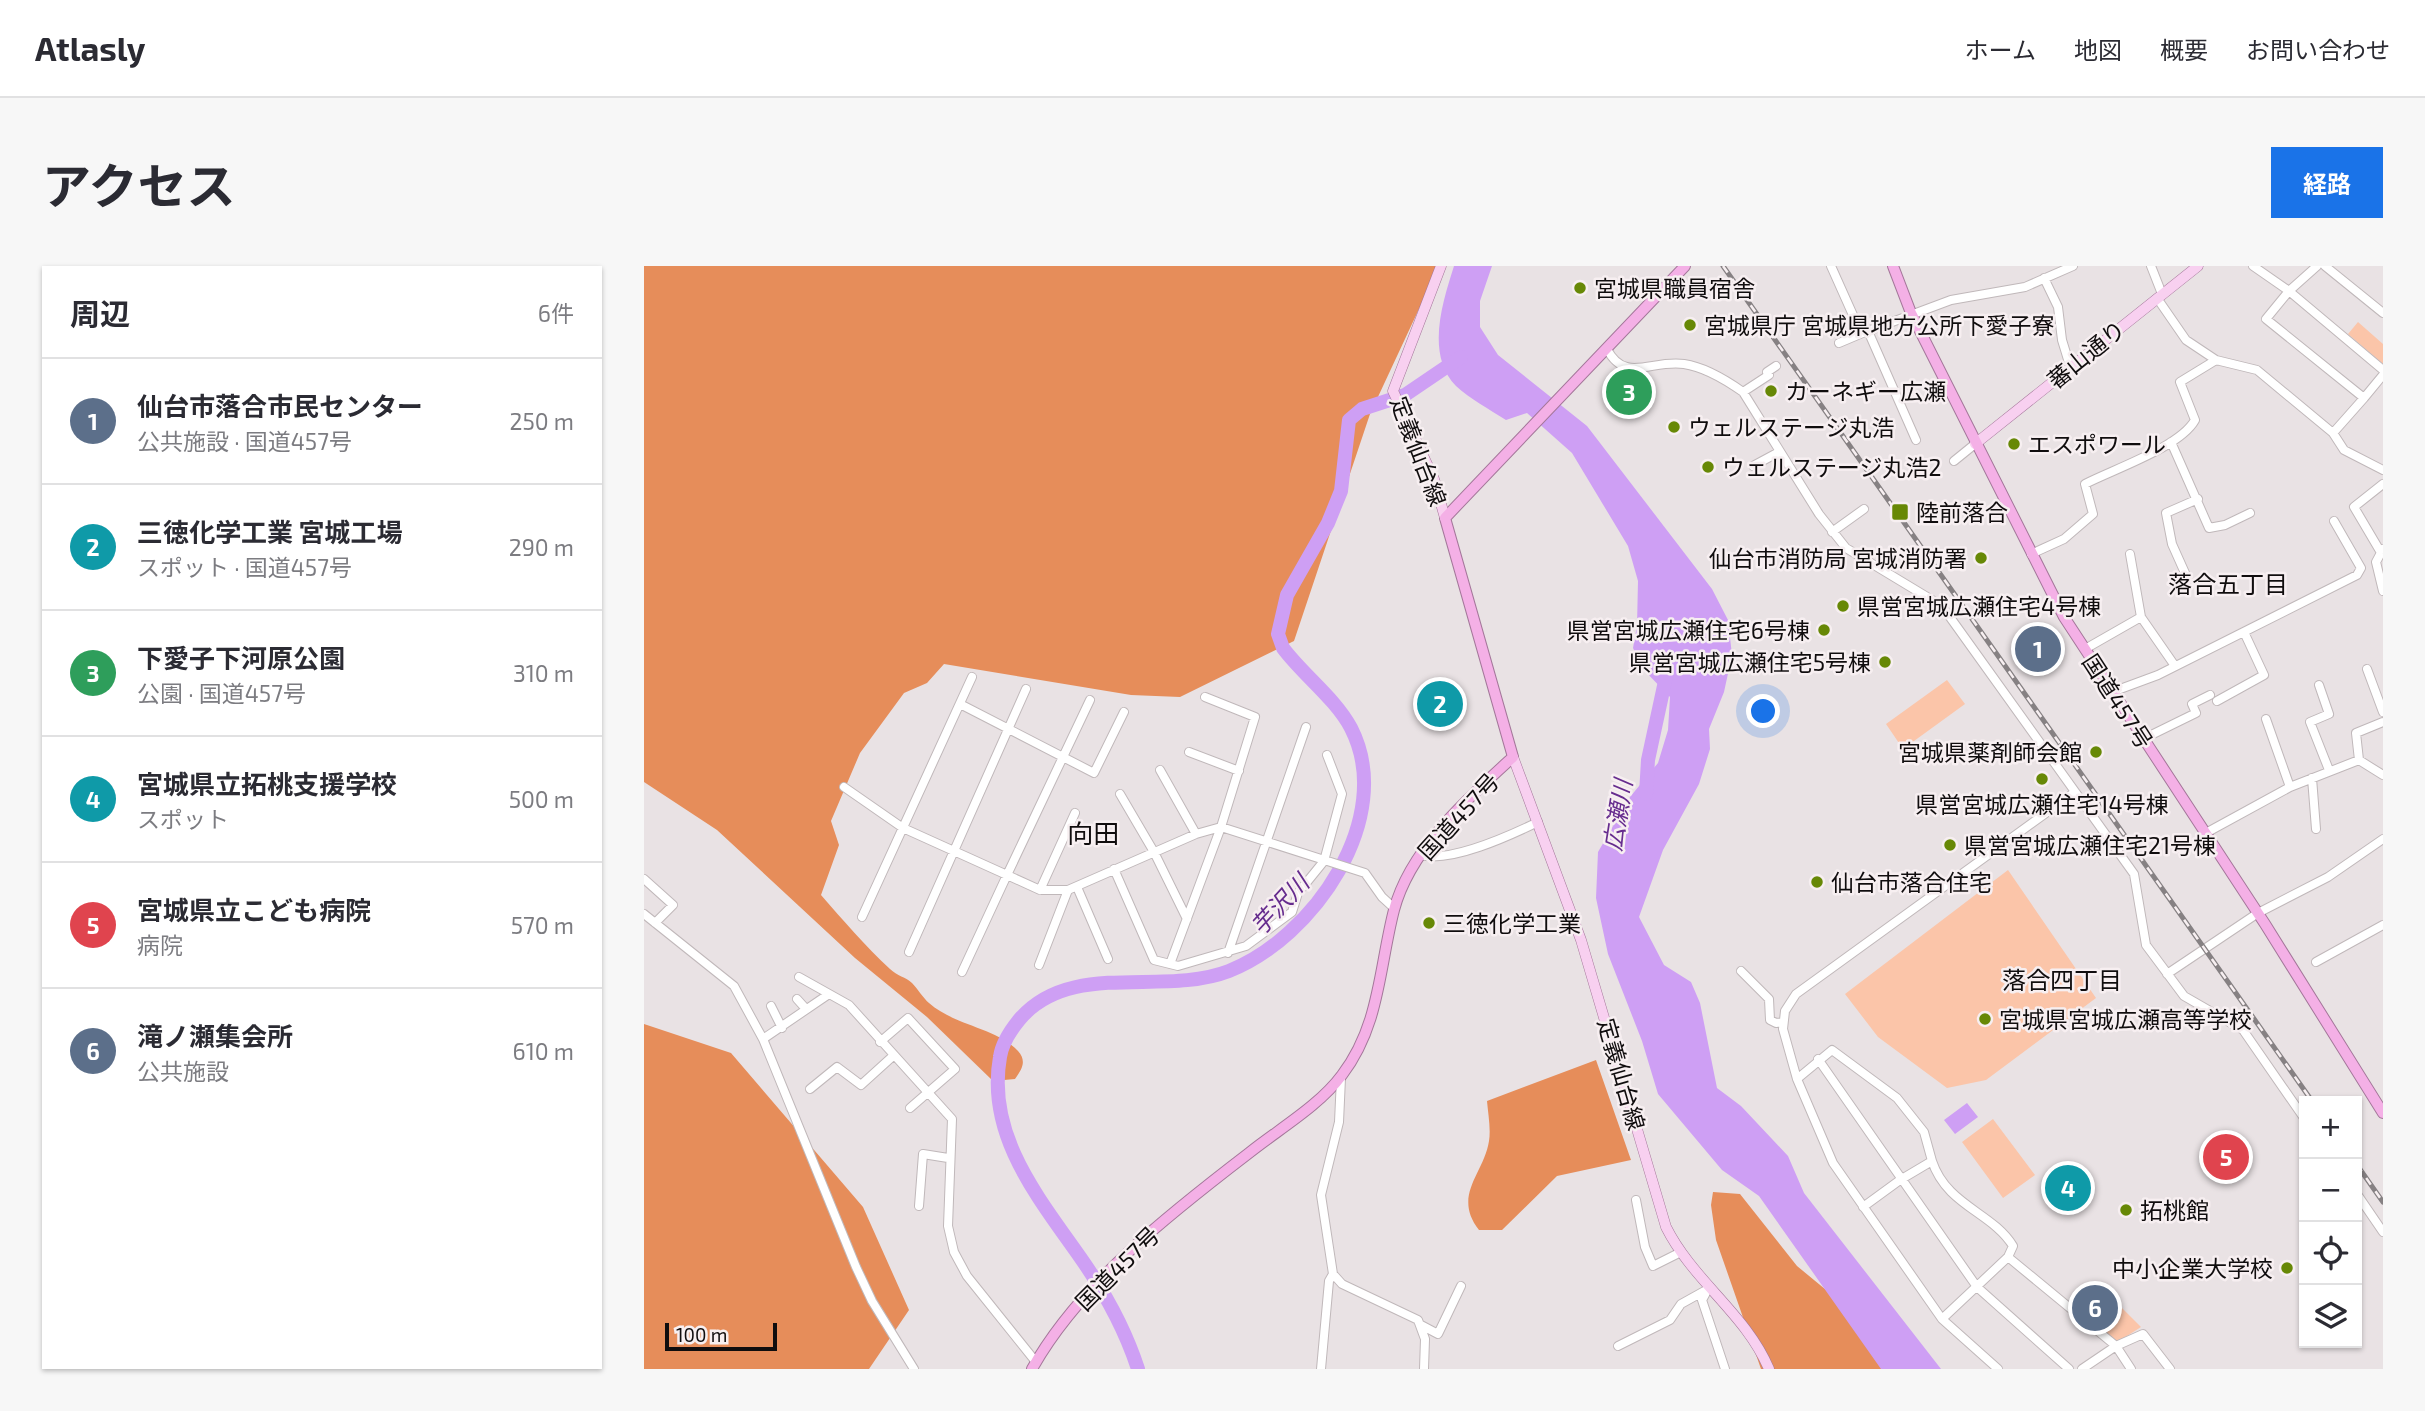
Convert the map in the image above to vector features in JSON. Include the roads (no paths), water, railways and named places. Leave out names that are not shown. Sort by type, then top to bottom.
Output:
[{"type":"highway","points":[[1445,518],[1685,266]]},
{"type":"highway","name":"国道457号","points":[[1893,266],[1911,313],[1975,444],[2031,554],[2085,649],[2258,913],[2383,1113]]},
{"type":"highway","name":"国道457号","points":[[1034,1366],[1076,1308],[1138,1242],[1341,1078],[1362,1046],[1374,1016],[1394,908],[1420,855],[1513,757],[1445,518]]},
{"type":"main road","name":"定義仙台線","points":[[1441,266],[1393,391],[1434,479],[1445,518]]},
{"type":"main road","name":"蕃山通り","points":[[1975,444],[2197,266]]},
{"type":"main road","name":"定義仙台線","points":[[1513,757],[1607,1019],[1657,1204],[1679,1253],[1753,1339],[1769,1369]]},
{"type":"street","points":[[1831,266],[1916,440]]},
{"type":"street","points":[[1839,342],[1951,300],[2025,286],[2073,266]]},
{"type":"street","points":[[2151,266],[2159,296],[2186,340],[2216,360],[2257,370],[2333,433],[2344,450],[2383,470]]},
{"type":"street","points":[[2253,266],[2289,290],[2383,373],[2333,433]]},
{"type":"street","points":[[2317,266],[2289,290],[2266,319],[2364,398]]},
{"type":"street","points":[[2325,266],[2383,313]]},
{"type":"street","points":[[2045,278],[2058,307],[2062,340],[2070,366]]},
{"type":"street","points":[[1607,349],[1614,362],[1628,369],[1671,363],[1703,368],[1743,392],[1779,452],[1832,532],[1846,548],[1942,606],[2134,874],[2138,884],[2142,932],[2147,945],[2167,974],[2192,1003],[2243,1030],[2299,1111]]},
{"type":"street","points":[[2031,554],[2064,539],[2094,514],[2085,484],[2190,430],[2195,420],[2180,382],[2216,360]]},
{"type":"street","points":[[1743,392],[1769,375],[1767,372],[1776,366]]},
{"type":"street","points":[[2171,442],[2209,528],[2225,525],[2250,513]]},
{"type":"street","points":[[1954,461],[1975,444]]},
{"type":"street","points":[[1753,466],[1779,452]]},
{"type":"street","points":[[2383,484],[2354,507],[2382,550],[2376,562],[2383,591]]},
{"type":"street","points":[[2185,573],[2172,544],[2166,513],[2198,499]]},
{"type":"street","points":[[1832,532],[1864,509]]},
{"type":"street","points":[[2334,521],[2361,568]]},
{"type":"street","points":[[2130,554],[2141,617],[2175,666]]},
{"type":"street","points":[[2112,692],[2175,666],[2298,607],[2357,575],[2361,568],[2376,562]]},
{"type":"street","points":[[2085,649],[2141,617]]},
{"type":"street","points":[[2143,739],[2196,713],[2192,704],[2213,698],[2264,675],[2244,632]]},
{"type":"street","points":[[2367,669],[2383,712]]},
{"type":"street","points":[[862,917],[972,677]]},
{"type":"street","points":[[2319,685],[2329,714],[2310,722],[2329,770]]},
{"type":"street","points":[[909,953],[1026,689]]},
{"type":"street","points":[[1170,964],[1221,827],[1255,717],[1205,697]]},
{"type":"street","points":[[962,972],[1090,700]]},
{"type":"street","points":[[960,704],[1094,773],[1124,712]]},
{"type":"street","points":[[2266,719],[2290,787]]},
{"type":"street","points":[[2358,760],[2356,733],[2383,722]]},
{"type":"street","points":[[1228,953],[1306,727]]},
{"type":"street","points":[[1188,752],[1239,771]]},
{"type":"street","points":[[1114,869],[1154,960],[1187,965],[1247,946],[1292,912],[1297,893],[1326,861],[1342,794],[1327,755]]},
{"type":"street","points":[[2204,834],[2290,787],[2358,760],[2383,775]]},
{"type":"street","points":[[1160,770],[1196,834]]},
{"type":"street","points":[[2312,778],[2316,829]]},
{"type":"street","points":[[844,787],[903,828],[1040,890],[1072,888],[1196,834],[1221,827],[1365,873],[1382,897],[1394,908]]},
{"type":"street","points":[[1998,1369],[1942,1319],[1833,1163],[1797,1079],[1783,1022],[1789,1001],[1796,994],[2075,792]]},
{"type":"street","points":[[1119,794],[1154,852],[1187,919]]},
{"type":"street","points":[[1040,890],[1074,813]]},
{"type":"street","points":[[1420,855],[1436,859],[1505,838],[1538,822]]},
{"type":"street","points":[[2167,974],[2258,913],[2328,877],[2383,839]]},
{"type":"street","points":[[644,879],[673,905],[655,923]]},
{"type":"street","points":[[1072,888],[1108,959]]},
{"type":"street","points":[[1039,965],[1072,888]]},
{"type":"street","points":[[644,914],[734,986],[763,1039],[856,1267],[872,1301],[914,1369]]},
{"type":"street","points":[[2316,962],[2382,927]]},
{"type":"street","points":[[1741,971],[1769,999],[1770,1020],[1783,1022]]},
{"type":"street","points":[[799,977],[849,1005],[951,1119],[948,1226],[959,1263],[1034,1366]]},
{"type":"street","points":[[763,1039],[829,994]]},
{"type":"street","points":[[797,999],[806,1009]]},
{"type":"street","points":[[771,1006],[782,1028]]},
{"type":"street","points":[[880,1042],[908,1018],[954,1069],[910,1108]]},
{"type":"street","points":[[1797,1079],[1832,1050],[1897,1098],[1924,1132],[1940,1181],[1970,1211],[2006,1235],[2013,1246],[2008,1258],[1942,1319]]},
{"type":"street","points":[[810,1089],[837,1067],[861,1085],[893,1056]]},
{"type":"street","points":[[1818,1059],[1977,1287],[2068,1369]]},
{"type":"street","points":[[1341,1078],[1339,1122],[1321,1195],[1333,1274],[1342,1284],[1412,1315],[1421,1325],[1438,1334],[1461,1286]]},
{"type":"street","points":[[919,1206],[923,1154],[948,1158]]},
{"type":"street","points":[[1863,1207],[1932,1161]]},
{"type":"street","points":[[1636,1200],[1645,1247],[1653,1266],[1679,1253]]},
{"type":"street","points":[[2362,1201],[2383,1232]]},
{"type":"street","points":[[2008,1258],[2116,1346],[2131,1369]]},
{"type":"street","points":[[1321,1369],[1329,1281],[1333,1274]]},
{"type":"street","points":[[1618,1346],[1670,1320],[1681,1304],[1709,1289]]},
{"type":"street","points":[[1709,1289],[1702,1300],[1725,1369]]},
{"type":"street","points":[[1421,1325],[1425,1339],[1424,1369]]},
{"type":"street","points":[[2082,1369],[2116,1346],[2143,1334],[2170,1369]]},
{"type":"waterway","name":"芋沢川","points":[[1138,1369],[1127,1339],[1105,1297],[1033,1188],[1008,1139],[998,1086],[1003,1047],[1019,1020],[1040,1001],[1064,990],[1118,982],[1203,978],[1229,971],[1260,955],[1290,932],[1317,903],[1339,871],[1355,836],[1363,799],[1362,763],[1351,728],[1344,717],[1283,648],[1278,634],[1287,595],[1328,523],[1341,491],[1349,420],[1362,409],[1405,395],[1461,357]]},
{"type":"waterway","name":"広瀬川","points":[[1646,794],[1648,760],[1667,672]]},
{"type":"railway","points":[[1723,266],[2308,1096]]},
{"type":"railway","points":[[2362,1172],[2383,1202]]},
{"type":"place","name":"宮城県職員宿舎","points":[[1580,288]]},
{"type":"place","name":"宮城県庁 宮城県地方公所下愛子寮","points":[[1690,325]]},
{"type":"place","name":"カーネギー広瀬","points":[[1771,391]]},
{"type":"place","name":"下愛子下河原公園","points":[[1629,392]]},
{"type":"place","name":"ウェルステージ丸浩","points":[[1674,427]]},
{"type":"place","name":"エスポワール","points":[[2014,444]]},
{"type":"place","name":"ウェルステージ丸浩2","points":[[1708,467]]},
{"type":"place","name":"陸前落合","points":[[1900,512]]},
{"type":"place","name":"仙台市消防局 宮城消防署","points":[[1981,558]]},
{"type":"place","name":"県営宮城広瀬住宅4号棟","points":[[1843,606]]},
{"type":"place","name":"県営宮城広瀬住宅6号棟","points":[[1824,630]]},
{"type":"place","name":"仙台市落合市民センター","points":[[2038,649]]},
{"type":"place","name":"県営宮城広瀬住宅5号棟","points":[[1885,662]]},
{"type":"place","name":"三徳化学工業 宮城工場","points":[[1440,704]]},
{"type":"place","name":"宮城県薬剤師会館","points":[[2096,752]]},
{"type":"place","name":"県営宮城広瀬住宅14号棟","points":[[2042,779]]},
{"type":"place","name":"県営宮城広瀬住宅21号棟","points":[[1950,845]]},
{"type":"place","name":"仙台市落合住宅","points":[[1817,882]]},
{"type":"place","name":"三徳化学工業","points":[[1429,923]]},
{"type":"place","name":"宮城県宮城広瀬高等学校","points":[[1985,1019]]},
{"type":"place","name":"宮城県立こども病院","points":[[2226,1157]]},
{"type":"place","name":"宮城県立拓桃支援学校","points":[[2068,1188]]},
{"type":"place","name":"拓桃館","points":[[2126,1210]]},
{"type":"place","name":"中小企業大学校","points":[[2287,1268]]},
{"type":"place","name":"滝ノ瀬集会所","points":[[2095,1308]]},
{"type":"district","name":"落合五丁目","points":[[2228,583]]},
{"type":"district","name":"向田","points":[[1093,832]]},
{"type":"district","name":"落合四丁目","points":[[2062,979]]}]
